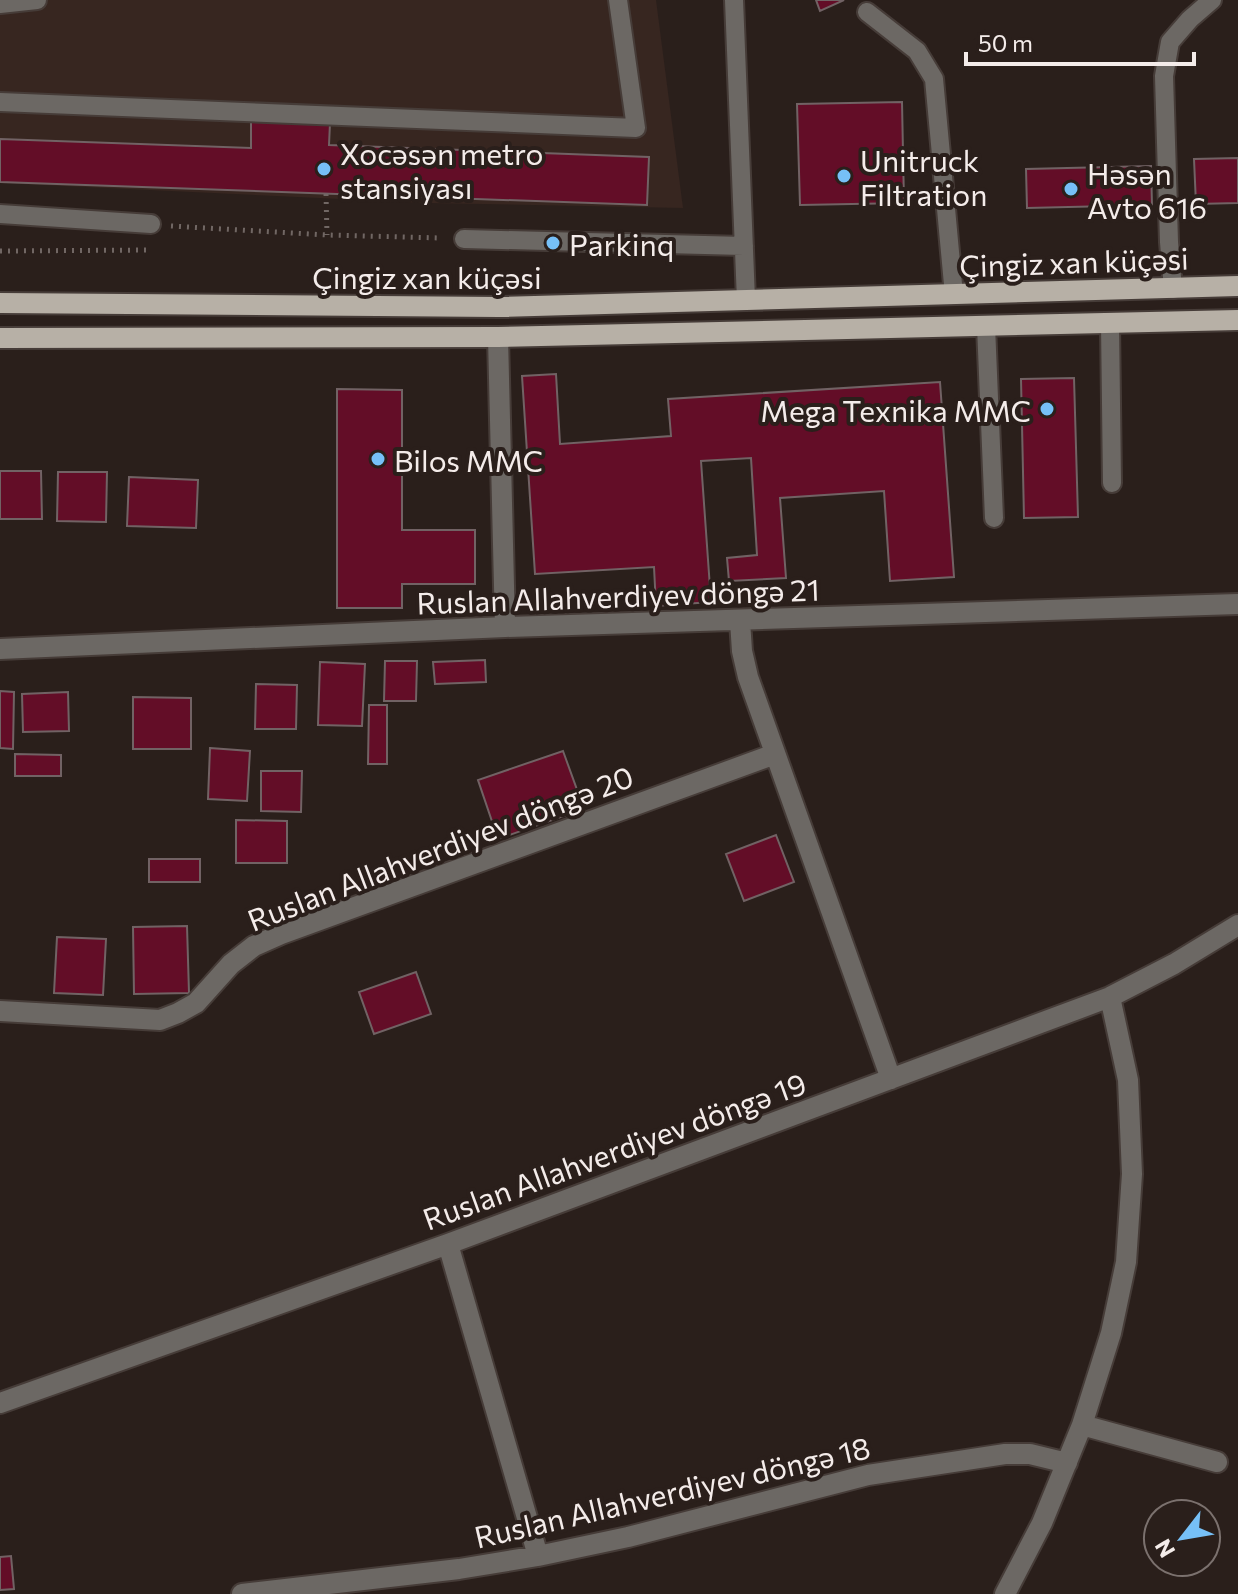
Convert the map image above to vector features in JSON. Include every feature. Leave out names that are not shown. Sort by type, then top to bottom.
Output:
[{"type":"main road","name":"Çingiz xan küçəsi","points":[[0,303],[499,307],[1238,286]]},
{"type":"main road","name":"Çingiz xan küçəsi","points":[[0,338],[498,337],[1238,320]]},
{"type":"street","points":[[498,337],[505,627]]},
{"type":"street","name":"Ruslan Allahverdiyev döngə 21","points":[[0,649],[505,627],[1238,604]]},
{"type":"street","points":[[740,621],[748,677],[891,1079]]},
{"type":"street","name":"Ruslan Allahverdiyev döngə 20","points":[[0,1011],[160,1020],[196,1003],[231,964],[254,946],[281,934],[775,754]]},
{"type":"street","name":"Ruslan Allahverdiyev döngə 19","points":[[0,1403],[448,1244],[1110,997],[1174,964],[1238,925]]},
{"type":"street","points":[[1005,1594],[1042,1523],[1082,1425],[1111,1333],[1126,1262],[1132,1174],[1128,1080],[1110,997]]},
{"type":"street","points":[[448,1244],[538,1556]]},
{"type":"street","points":[[1082,1425],[1217,1462]]},
{"type":"street","name":"Ruslan Allahverdiyev döngə 18","points":[[242,1594],[459,1569],[538,1556],[628,1537],[868,1475],[1005,1454],[1030,1454],[1067,1463]]},
{"type":"lane","points":[[0,4],[37,0]]},
{"type":"lane","points":[[0,102],[636,128],[618,0]]},
{"type":"lane","points":[[734,0],[746,300]]},
{"type":"lane","points":[[1173,289],[1164,76],[1170,42],[1212,0]]},
{"type":"lane","points":[[867,12],[917,51],[934,79],[954,295]]},
{"type":"lane","points":[[0,214],[151,224]]},
{"type":"lane","points":[[464,239],[744,246]]},
{"type":"lane","points":[[1110,323],[1112,483]]},
{"type":"lane","points":[[986,326],[994,518]]},
{"type":"path","points":[[326,194],[327,235]]},
{"type":"path","points":[[0,251],[150,251],[151,224],[327,235],[464,239]]},
{"type":"shaded area","points":[[0,0],[656,0],[683,208],[427,203],[0,183]]},
{"type":"building","points":[[816,0],[844,0],[820,11]]},
{"type":"building","points":[[902,102],[904,203],[800,205],[797,104]]},
{"type":"building","name":"Xocəsən metro stansiyası","points":[[251,120],[330,123],[329,145],[649,157],[647,205],[0,182],[0,139],[251,148]]},
{"type":"building","points":[[1238,158],[1238,203],[1196,204],[1194,159]]},
{"type":"building","points":[[1151,166],[1152,205],[1027,208],[1026,169]]},
{"type":"building","points":[[556,374],[560,444],[671,436],[668,399],[940,382],[954,577],[890,581],[884,491],[780,498],[786,578],[729,581],[727,558],[757,555],[751,458],[701,461],[711,602],[656,606],[654,567],[535,574],[522,376]]},
{"type":"building","points":[[1074,378],[1078,517],[1024,518],[1021,379]]},
{"type":"building","points":[[337,389],[402,390],[402,530],[475,530],[475,584],[402,584],[402,608],[337,608]]},
{"type":"building","points":[[0,471],[41,471],[42,519],[0,519]]},
{"type":"building","points":[[58,472],[107,472],[106,522],[57,521]]},
{"type":"building","points":[[129,477],[198,480],[196,528],[127,526]]},
{"type":"building","points":[[485,660],[486,682],[435,684],[433,662]]},
{"type":"building","points":[[385,661],[417,661],[416,701],[384,701]]},
{"type":"building","points":[[320,662],[365,664],[362,726],[318,725]]},
{"type":"building","points":[[256,684],[297,685],[296,729],[255,729]]},
{"type":"building","points":[[0,691],[14,692],[13,749],[0,748]]},
{"type":"building","points":[[68,692],[69,731],[23,732],[22,694]]},
{"type":"building","points":[[133,697],[191,698],[191,749],[133,749]]},
{"type":"building","points":[[369,705],[387,705],[387,764],[368,764]]},
{"type":"building","points":[[210,748],[250,751],[247,801],[208,799]]},
{"type":"building","points":[[563,751],[584,809],[498,839],[478,780]]},
{"type":"building","points":[[15,754],[61,755],[61,776],[15,776]]},
{"type":"building","points":[[261,771],[302,771],[301,812],[261,811]]},
{"type":"building","points":[[236,820],[287,821],[287,863],[236,863]]},
{"type":"building","points":[[776,835],[794,882],[744,901],[726,854]]},
{"type":"building","points":[[149,859],[200,859],[200,882],[149,882]]},
{"type":"building","points":[[187,926],[189,993],[134,994],[133,927]]},
{"type":"building","points":[[57,937],[106,939],[103,995],[54,993]]},
{"type":"building","points":[[416,972],[431,1014],[374,1034],[359,992]]},
{"type":"building","points":[[11,1556],[14,1589],[0,1590],[0,1557]]},
{"type":"place","name":"Xocəsən metro stansiyası","points":[[324,169]]},
{"type":"place","name":"Unitruck Filtration","points":[[844,176]]},
{"type":"place","name":"Həsən Avto 616","points":[[1071,189]]},
{"type":"place","name":"Parkinq","points":[[553,243]]},
{"type":"place","name":"Mega Texnika MMC","points":[[1047,409]]},
{"type":"place","name":"Bilos MMC","points":[[378,459]]}]
